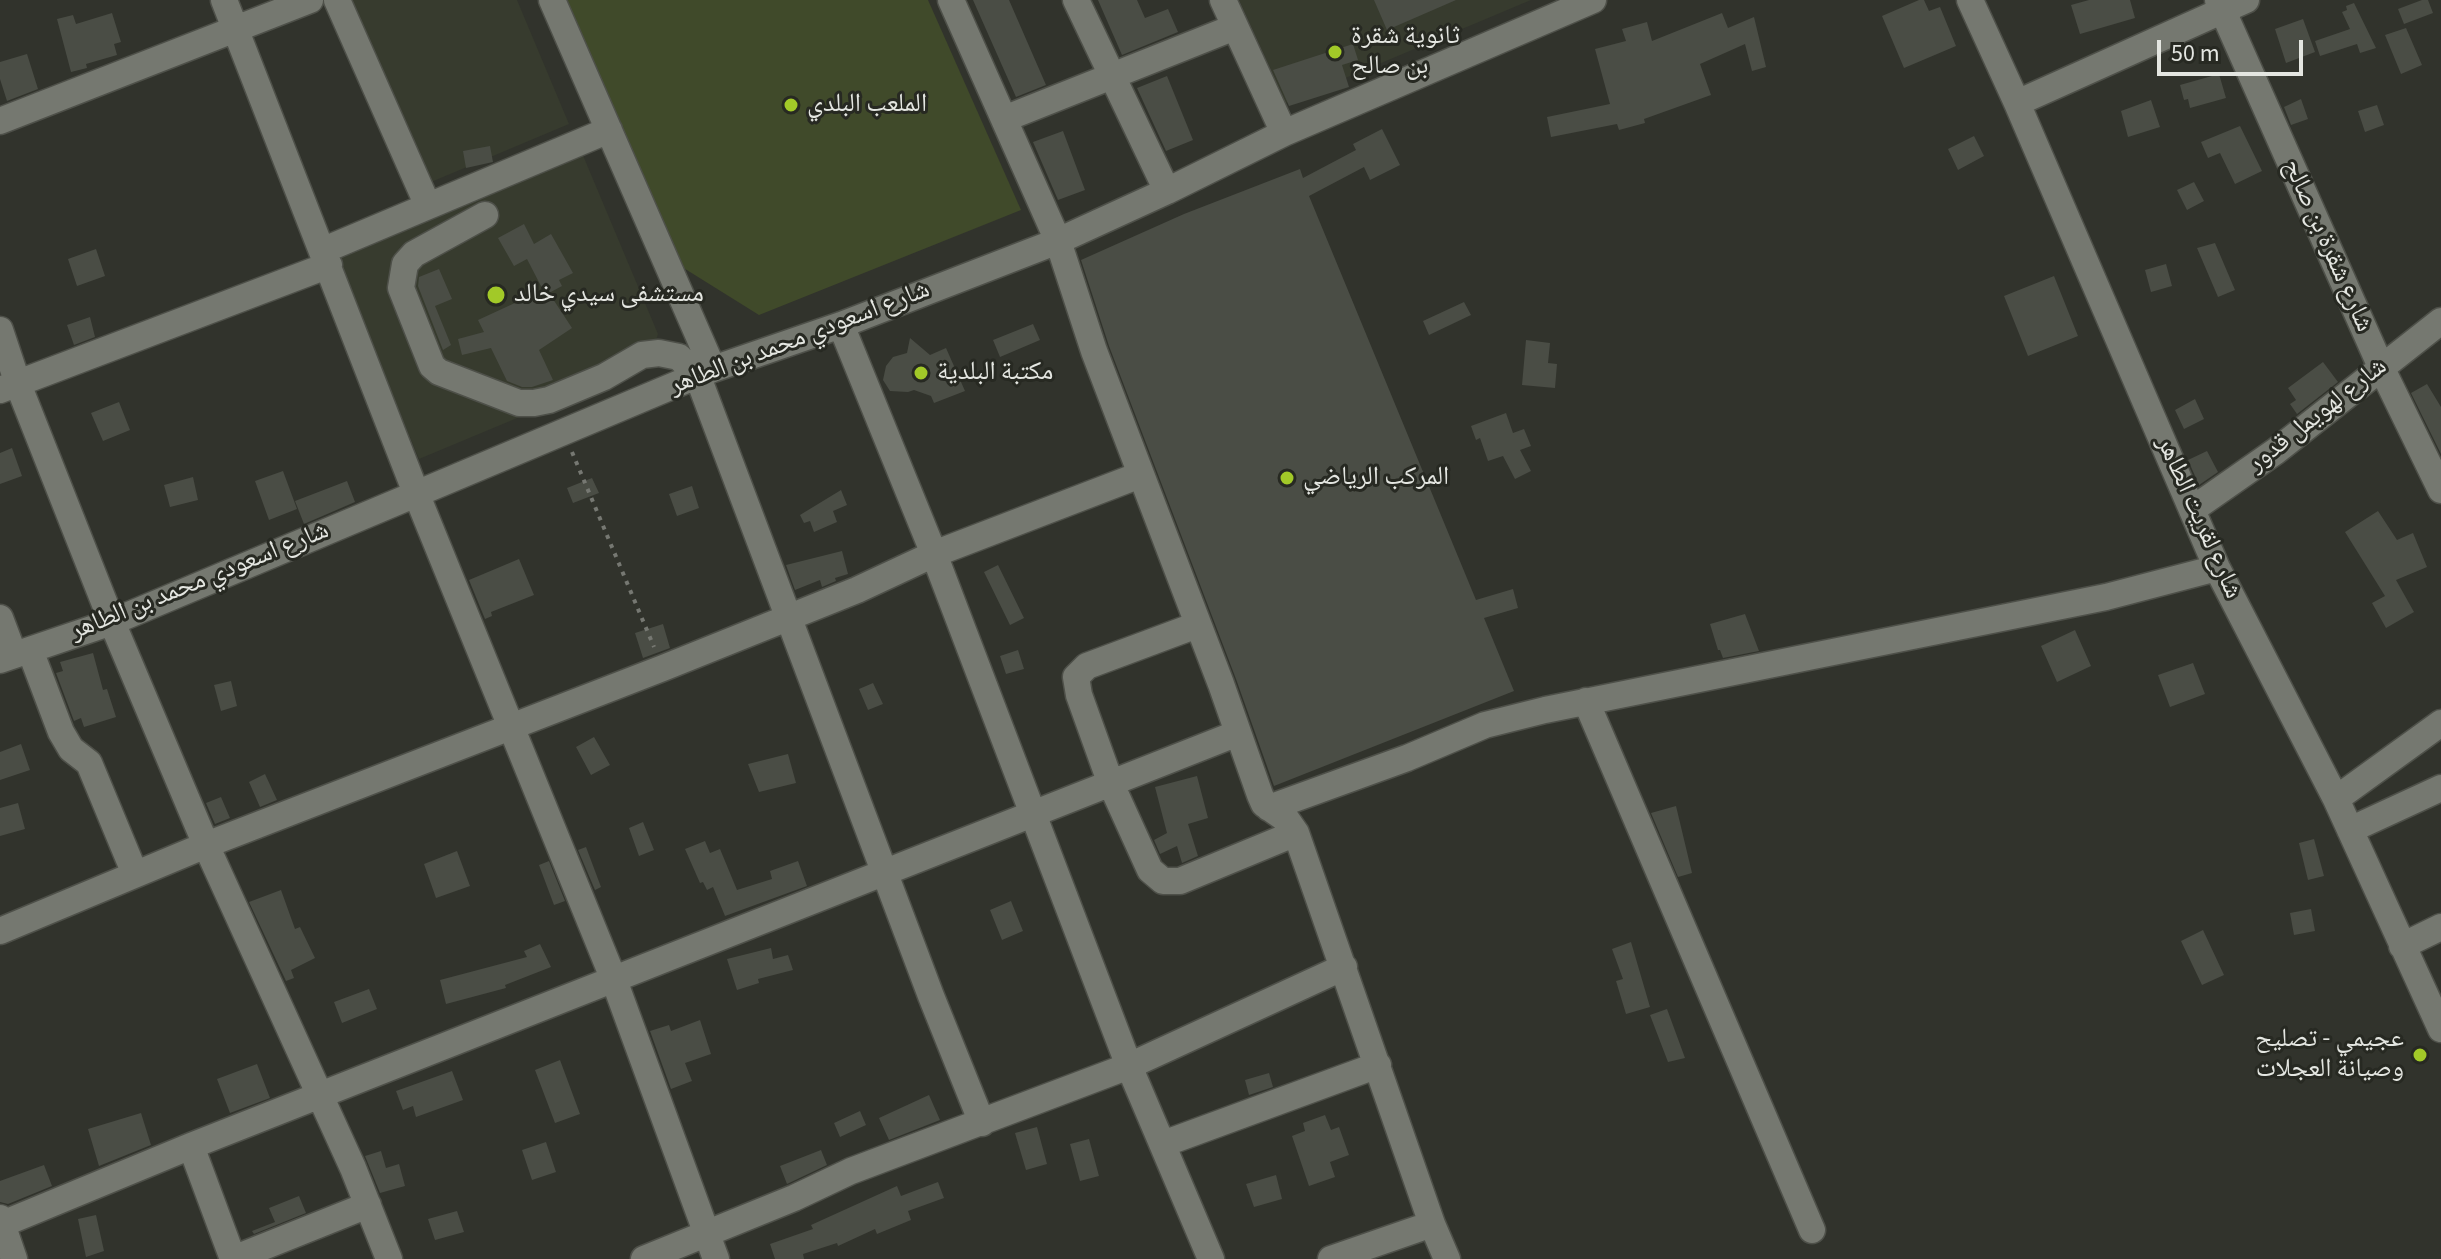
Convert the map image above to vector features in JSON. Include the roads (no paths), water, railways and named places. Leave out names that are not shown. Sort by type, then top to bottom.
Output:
[{"type":"street","points":[[224,0],[416,493],[614,980],[716,1259]]},
{"type":"street","points":[[0,121],[310,0]]},
{"type":"street","points":[[337,0],[428,206]]},
{"type":"street","points":[[552,0],[609,130],[706,373],[787,619],[982,1123]]},
{"type":"street","points":[[951,0],[1058,241],[1094,351],[1260,795],[1269,808],[1287,820],[1296,833],[1432,1224],[1447,1259]]},
{"type":"street","points":[[1076,0],[1167,191]]},
{"type":"street","points":[[1223,0],[1284,133]]},
{"type":"street","name":"شارع اسعودي محمد بن الطاهر","points":[[14,655],[112,622],[706,373],[841,325],[1058,241],[1284,133],[1593,0]]},
{"type":"street","name":"شارع لقريت الطاهر","points":[[1970,0],[2217,568],[2336,799],[2441,1029]]},
{"type":"street","points":[[2017,103],[2114,62],[2229,3]]},
{"type":"street","name":"شارع شقرة بن صالح","points":[[2229,3],[2381,367],[2441,490]]},
{"type":"street","points":[[1004,119],[1235,27]]},
{"type":"street","points":[[9,387],[326,258],[428,206],[609,130]]},
{"type":"street","points":[[485,215],[414,254],[405,264],[401,277],[401,288],[432,366],[439,372],[519,403],[549,400],[604,377],[642,355],[659,353],[679,357],[706,373]]},
{"type":"street","name":"شارع لهويمل قدور","points":[[2193,509],[2276,451],[2441,321]]},
{"type":"street","points":[[841,325],[934,554],[1129,1066],[1211,1259]]},
{"type":"street","points":[[0,330],[9,387],[389,1259]]},
{"type":"street","points":[[0,931],[206,845],[787,619],[934,554],[1140,475]]},
{"type":"street","points":[[1269,808],[1407,758],[1485,725],[1586,701],[2106,597],[2217,568]]},
{"type":"street","points":[[0,618],[14,655],[71,749],[89,763],[135,874]]},
{"type":"street","points":[[1197,625],[1087,666],[1076,677],[1079,695],[1111,784],[1150,870],[1155,877],[1170,883],[1296,833]]},
{"type":"street","points":[[1586,701],[1812,1230]]},
{"type":"street","points":[[2336,799],[2441,723]]},
{"type":"street","points":[[14,1259],[1,1223],[1238,733]]},
{"type":"street","points":[[2350,830],[2441,788]]},
{"type":"street","points":[[2402,946],[2441,927]]},
{"type":"street","points":[[644,1259],[794,1198],[851,1171],[1129,1066],[1344,967]]},
{"type":"street","points":[[1163,1144],[1378,1065]]},
{"type":"street","points":[[191,1146],[233,1259],[368,1205]]},
{"type":"street","points":[[1331,1259],[1432,1224]]},
{"type":"place","name":"ثانوية شقرة بن صالح","points":[[1335,52]]},
{"type":"place","name":"الملعب البلدي","points":[[791,105]]},
{"type":"place","name":"مستشفى سيدي خالد","points":[[496,295]]},
{"type":"place","name":"مكتبة البلدية","points":[[921,373]]},
{"type":"place","name":"المركب الرياضي","points":[[1287,478]]},
{"type":"place","name":"عجيمي - تصليح وصيانة العجلات","points":[[2420,1055]]}]
